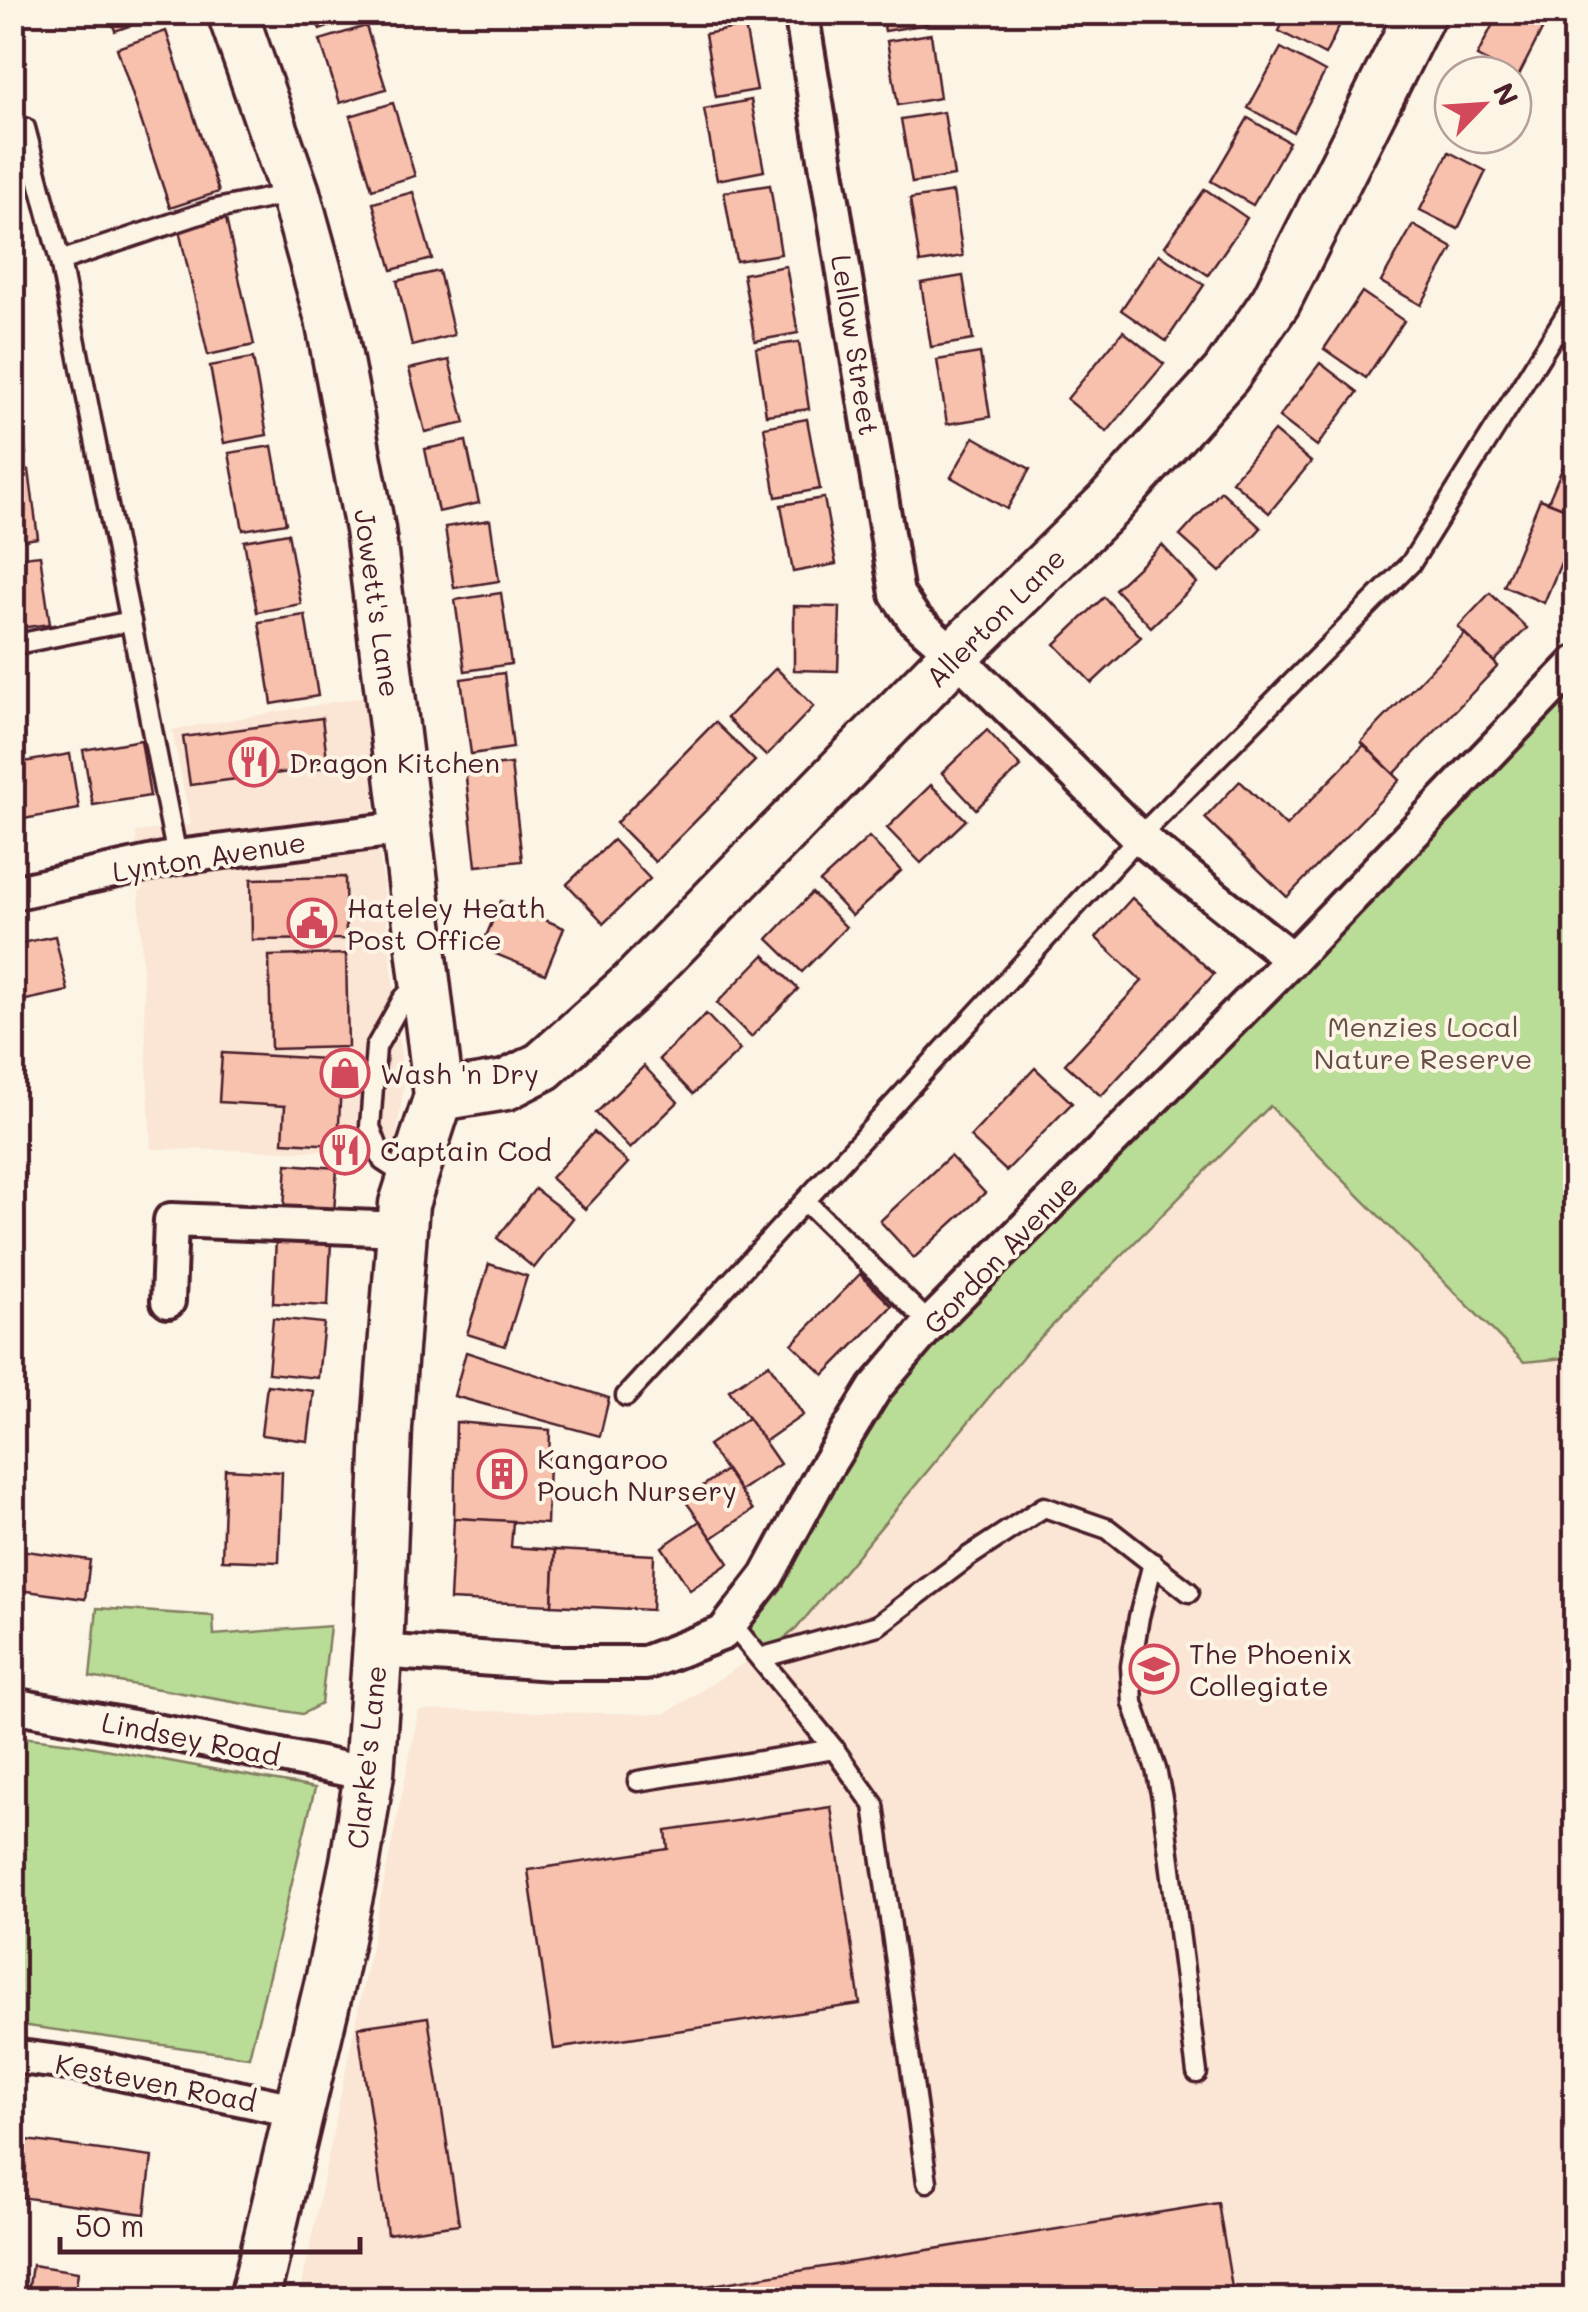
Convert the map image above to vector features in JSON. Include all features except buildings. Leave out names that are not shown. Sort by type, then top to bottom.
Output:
[{"type":"street","name":"Jowett's Lane","points":[[232,12],[295,193],[330,319],[370,530],[439,1096],[406,1204]]},
{"type":"street","name":"Lellow Street","points":[[801,12],[897,594],[914,619],[955,654],[1139,837],[1292,960]]},
{"type":"street","name":"Allerton Lane","points":[[439,1096],[506,1085],[543,1066],[633,985],[955,654],[1110,504],[1226,374],[1276,301],[1422,12]]},
{"type":"street","name":"Gordon Avenue","points":[[377,1651],[552,1663],[644,1663],[723,1633],[767,1576],[822,1474],[876,1388],[930,1324],[1292,960],[1576,663]]},
{"type":"street","name":"Lynton Avenue","points":[[12,892],[177,857],[406,828]]},
{"type":"street","points":[[168,1302],[171,1220],[406,1204]]},
{"type":"street","name":"Clarke's Lane","points":[[254,2300],[300,2111],[370,1774],[386,1444],[406,1204]]},
{"type":"street","name":"Lindsey Road","points":[[12,1705],[370,1774]]},
{"type":"street","name":"Kesteven Road","points":[[12,2056],[82,2064],[300,2111]]},
{"type":"lane","points":[[25,128],[60,261],[177,857]]},
{"type":"lane","points":[[60,261],[212,210],[295,193]]},
{"type":"lane","points":[[626,1396],[1139,837],[1411,563],[1576,299]]},
{"type":"lane","points":[[12,644],[131,622]]},
{"type":"lane","points":[[406,1204],[370,1126],[376,1046],[403,999],[424,977]]},
{"type":"lane","points":[[806,1202],[930,1324]]},
{"type":"lane","points":[[760,1658],[878,1625],[968,1557],[1044,1507],[1108,1529],[1189,1592]]},
{"type":"lane","points":[[1153,1564],[1138,1616],[1131,1666],[1134,1704],[1162,1798],[1197,2074]]},
{"type":"lane","points":[[731,1622],[874,1805],[927,2182]]},
{"type":"lane","points":[[638,1781],[834,1749]]},
{"type":"shaded area","points":[[363,697],[404,1084],[394,1152],[151,1149],[136,832],[191,825],[172,730]]},
{"type":"shaded area","name":"The Phoenix Collegiate","points":[[1270,1105],[1524,1362],[1575,1357],[1575,2299],[299,2300],[419,1710],[665,1714],[796,1629],[1029,1349]]},
{"type":"green space","name":"Menzies Local Nature Reserve","points":[[1575,663],[1575,1357],[1524,1362],[1270,1106],[1029,1349],[796,1629],[760,1658],[731,1623],[875,1388]]},
{"type":"green space","points":[[97,1608],[213,1616],[214,1635],[330,1626],[321,1704],[302,1714],[90,1677]]},
{"type":"green space","points":[[13,1736],[72,1743],[315,1788],[249,2057],[13,2024]]},
{"type":"place","name":"Dragon Kitchen","points":[[254,762]]},
{"type":"place","name":"Hateley Heath Post Office","points":[[312,923]]},
{"type":"place","name":"Wash 'n Dry","points":[[345,1073]]},
{"type":"place","name":"Captain Cod","points":[[345,1150]]},
{"type":"place","name":"Kangaroo Pouch Nursery","points":[[502,1474]]},
{"type":"place","name":"The Phoenix Collegiate","points":[[1154,1669]]}]
